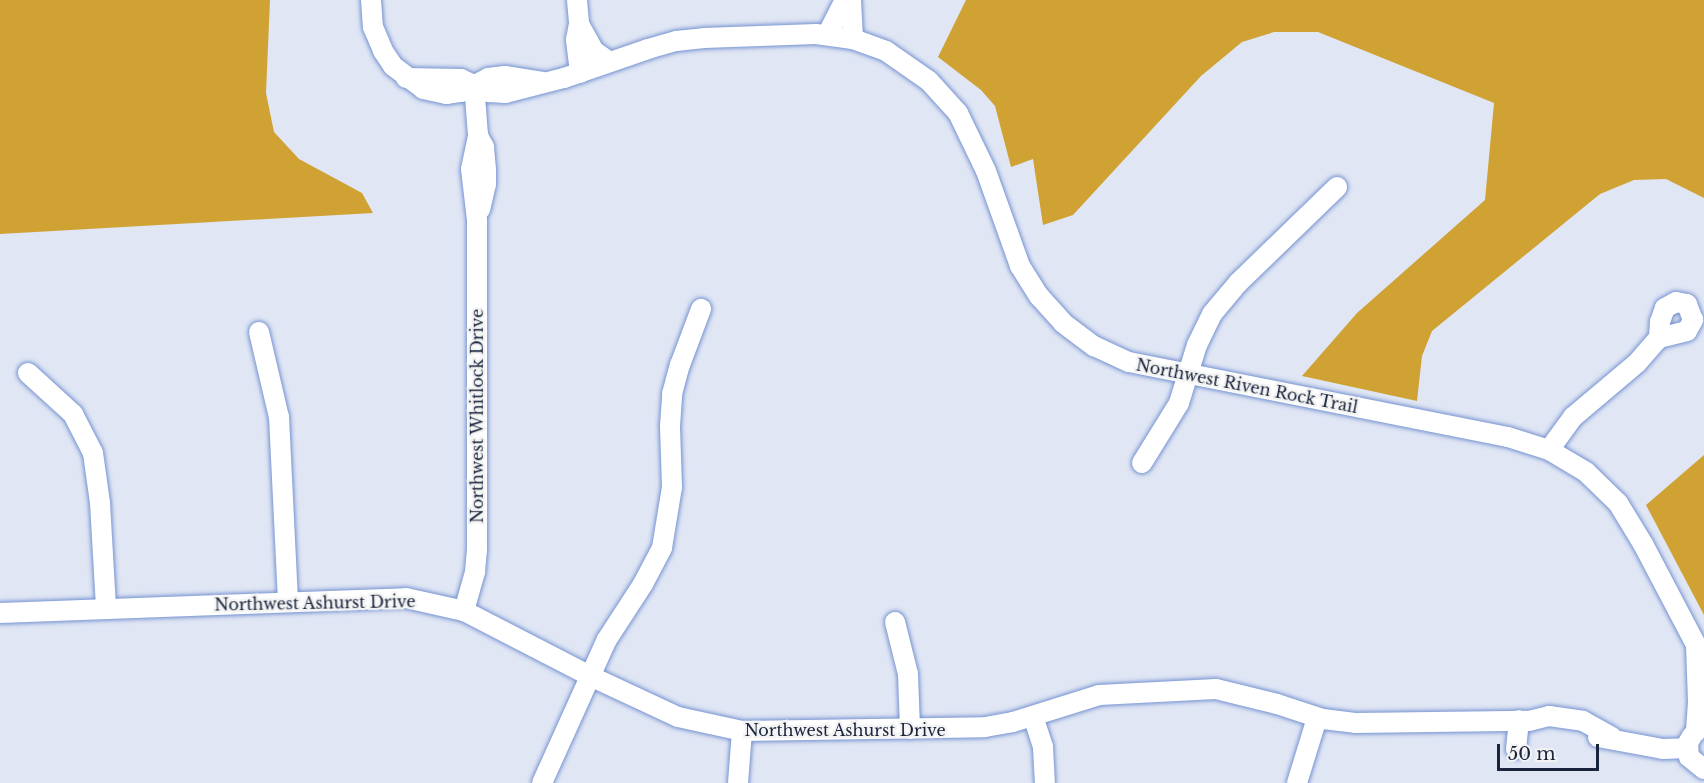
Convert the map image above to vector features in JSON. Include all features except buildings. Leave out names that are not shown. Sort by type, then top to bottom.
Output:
[{"type":"street","points":[[371,0],[373,27],[383,51],[406,78],[423,89],[446,94],[461,92],[474,84]]},
{"type":"street","points":[[577,0],[579,24],[576,40],[580,73]]},
{"type":"street","points":[[827,35],[845,0]]},
{"type":"street","points":[[851,0],[853,39]]},
{"type":"street","points":[[579,24],[594,51],[610,63]]},
{"type":"street","name":"Northwest Riven Rock Trail","points":[[474,84],[489,92],[505,93],[580,73],[676,41],[797,34],[827,35],[853,39],[886,51],[929,81],[958,113],[986,171],[1020,266],[1039,296],[1063,323],[1094,345],[1129,362],[1508,437],[1549,450],[1586,472],[1618,503],[1643,544],[1700,650],[1698,754]]},
{"type":"street","name":"Northwest Whitlock Drive","points":[[464,611],[475,572],[477,550],[477,220],[471,168],[478,135],[474,84]]},
{"type":"street","points":[[1142,464],[1179,403],[1204,329],[1221,302],[1337,187]]},
{"type":"street","points":[[542,783],[606,641],[643,584],[662,548],[672,487],[670,426],[672,394],[701,309]]},
{"type":"street","points":[[259,332],[279,417],[288,601]]},
{"type":"street","points":[[1549,450],[1574,417],[1637,363],[1659,338]]},
{"type":"street","points":[[28,373],[73,414],[93,453],[106,608]]},
{"type":"street","name":"Northwest Ashurst Drive","points":[[0,613],[406,598],[464,611],[590,676],[678,717],[742,731],[985,727],[1033,716],[1099,695],[1216,689],[1277,704],[1317,718],[1355,723],[1524,721],[1549,716],[1583,721],[1612,737],[1663,749],[1698,754]]},
{"type":"street","points":[[895,622],[908,674],[910,729]]},
{"type":"street","points":[[1033,716],[1043,747],[1045,783]]},
{"type":"street","points":[[1297,783],[1317,718]]},
{"type":"street","points":[[1516,749],[1524,721]]},
{"type":"street","points":[[738,783],[742,731]]},
{"type":"shaded area","points":[[0,0],[270,0],[266,93],[274,132],[299,159],[362,193],[373,213],[0,234]]},
{"type":"shaded area","points":[[966,0],[1704,0],[1704,198],[1666,179],[1634,180],[1600,194],[1432,331],[1422,356],[1417,401],[1302,376],[1357,313],[1485,200],[1494,103],[1318,32],[1274,32],[1242,42],[1201,76],[1073,215],[1043,225],[1033,159],[1011,167],[995,106],[981,90],[938,57]]},
{"type":"shaded area","points":[[1704,455],[1704,615],[1646,505]]}]
